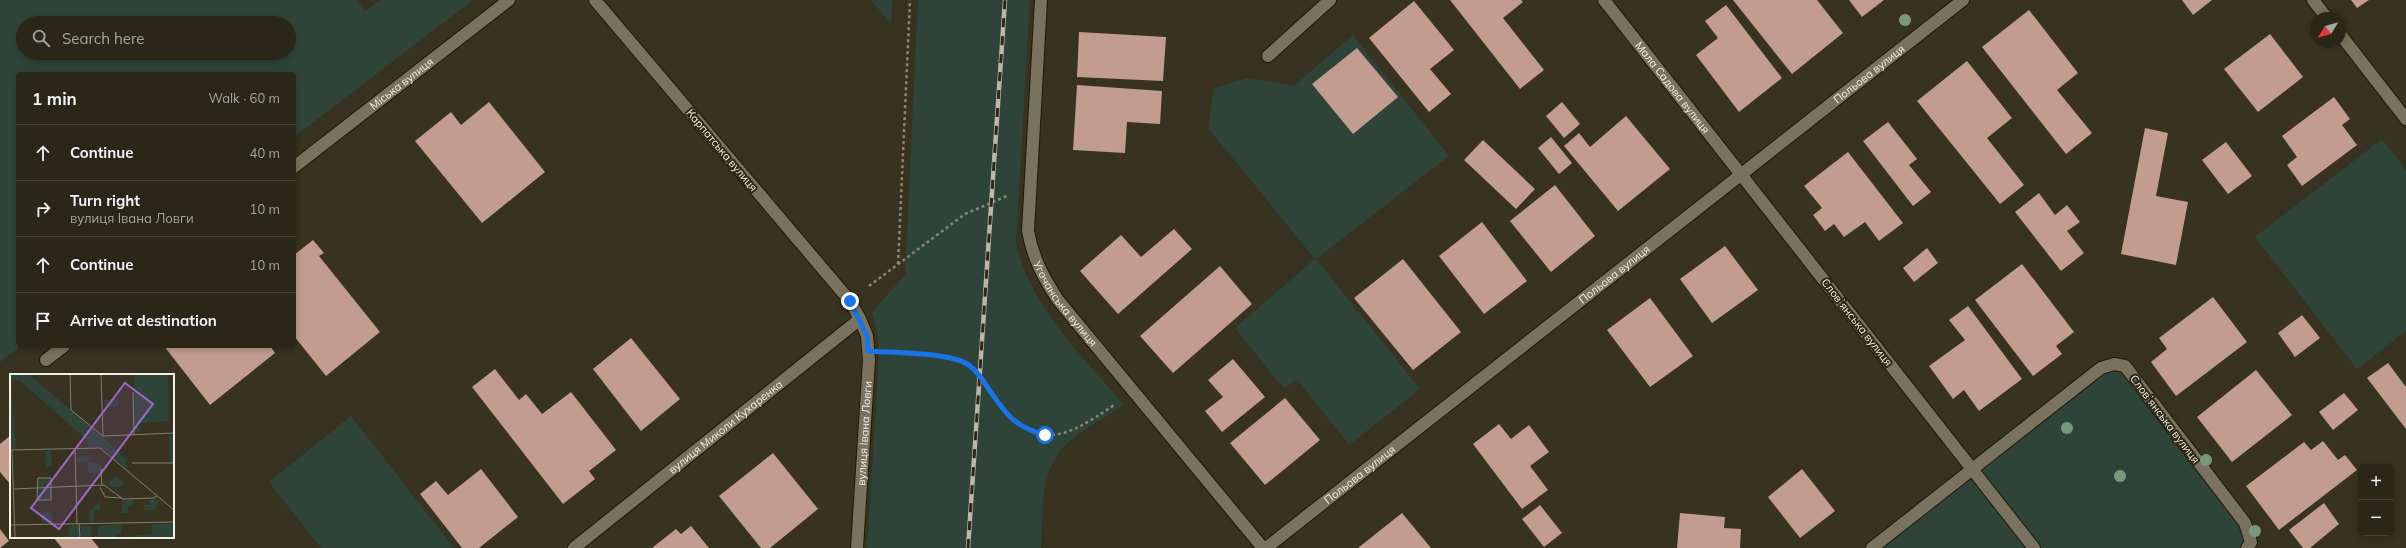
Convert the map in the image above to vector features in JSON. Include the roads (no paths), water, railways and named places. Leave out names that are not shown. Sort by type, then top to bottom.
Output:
[{"type":"street","name":"Міська вулиця","points":[[296,165],[509,0]]},
{"type":"street","name":"Карпатська вулиця","points":[[595,0],[850,301],[860,319]]},
{"type":"street","name":"Угочанська вулиця","points":[[1041,0],[1028,231],[1032,254],[1043,278],[1058,300],[1263,548]]},
{"type":"street","points":[[1268,56],[1330,0]]},
{"type":"street","name":"Мала Садова вулиця","points":[[1604,0],[1742,174]]},
{"type":"street","name":"Польова вулиця","points":[[1266,548],[1963,0]]},
{"type":"street","points":[[2313,0],[2322,12]]},
{"type":"street","points":[[2346,42],[2406,119]]},
{"type":"street","name":"Словʼянська вулиця","points":[[1742,174],[2034,548]]},
{"type":"street","name":"вулиця Івана Ловги","points":[[857,548],[868,351],[867,336],[860,319]]},
{"type":"street","name":"вулиця Миколи Кухаренка","points":[[574,548],[860,319]]},
{"type":"street","points":[[46,360],[61,348]]},
{"type":"street","name":"Словʼянська вулиця","points":[[1872,548],[2101,368],[2114,364],[2125,366],[2244,523],[2251,542],[2247,548]]},
{"type":"railway","points":[[968,548],[1005,0]]}]
